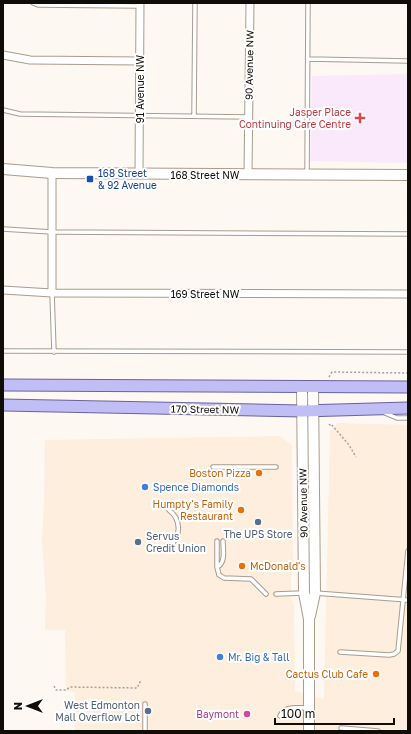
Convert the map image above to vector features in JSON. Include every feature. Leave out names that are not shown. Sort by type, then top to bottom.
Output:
[{"type":"main road","points":[[3,385],[408,387]]},
{"type":"main road","name":"170 Street NW","points":[[3,405],[307,411],[408,408]]},
{"type":"street","name":"90 Avenue NW","points":[[248,175],[250,3]]},
{"type":"street","name":"91 Avenue NW","points":[[139,174],[140,4]]},
{"type":"street","points":[[3,55],[30,60],[140,61]]},
{"type":"street","name":"168 Street NW","points":[[3,169],[52,173],[408,175]]},
{"type":"street","points":[[52,173],[52,293]]},
{"type":"street","name":"169 Street NW","points":[[3,290],[52,293],[408,294]]},
{"type":"street","name":"90 Avenue NW","points":[[307,387],[304,593],[309,620],[309,731]]},
{"type":"street","name":"90 Avenue NW","points":[[307,411],[315,593],[309,620]]},
{"type":"lane","points":[[33,3],[38,5],[140,4]]},
{"type":"lane","points":[[194,116],[195,3]]},
{"type":"lane","points":[[307,175],[308,3]]},
{"type":"lane","points":[[308,59],[408,61]]},
{"type":"lane","points":[[3,110],[20,114],[248,117]]},
{"type":"lane","points":[[3,229],[52,232],[408,234]]},
{"type":"lane","points":[[52,293],[54,352]]},
{"type":"lane","points":[[3,351],[408,352]]},
{"type":"lane","points":[[377,409],[397,418],[408,418]]},
{"type":"lane","points":[[213,467],[276,467]]},
{"type":"lane","points":[[169,510],[175,514],[178,522],[177,539],[169,546]]},
{"type":"lane","points":[[217,541],[217,567],[219,575],[221,577],[251,579],[266,594]]},
{"type":"lane","points":[[217,567],[221,565],[223,561],[223,541]]},
{"type":"lane","points":[[340,652],[389,655],[396,653],[399,647],[408,551]]},
{"type":"lane","points":[[276,594],[315,593],[408,600]]},
{"type":"lane","points":[[145,704],[145,731]]},
{"type":"lane","points":[[280,716],[282,711],[286,709],[309,708]]},
{"type":"lane","points":[[341,728],[378,731]]},
{"type":"path","points":[[329,378],[332,372],[408,373]]},
{"type":"path","points":[[329,424],[331,424],[356,457]]},
{"type":"path","points":[[54,686],[56,690],[66,690],[69,688],[137,688],[141,680]]},
{"type":"shaded area","name":"Jasper Place Continuing Care Centre","points":[[408,74],[408,163],[310,161],[312,76]]},
{"type":"shaded area","points":[[338,423],[408,425],[408,731],[75,731],[75,692],[66,691],[65,630],[45,630],[46,598],[42,541],[45,440],[279,436],[292,445],[293,571],[291,577],[291,599],[294,604],[295,691],[324,699],[330,431]]},
{"type":"place","name":"Jasper Place Continuing Care Centre","points":[[360,118]]},
{"type":"place","name":"168 Street & 92 Avenue","points":[[90,179]]},
{"type":"place","name":"Boston Pizza","points":[[259,473]]},
{"type":"place","name":"Spence Diamonds","points":[[145,487]]},
{"type":"place","name":"Humpty's Family Restaurant","points":[[241,510]]},
{"type":"place","name":"The UPS Store","points":[[258,522]]},
{"type":"place","name":"Servus Credit Union","points":[[138,542]]},
{"type":"place","name":"McDonald's","points":[[242,566]]},
{"type":"place","name":"Mr. Big & Tall","points":[[220,657]]},
{"type":"place","name":"Cactus Club Cafe","points":[[376,674]]},
{"type":"place","name":"West Edmonton Mall Overflow Lot","points":[[148,711]]},
{"type":"place","name":"Baymont","points":[[247,714]]}]
